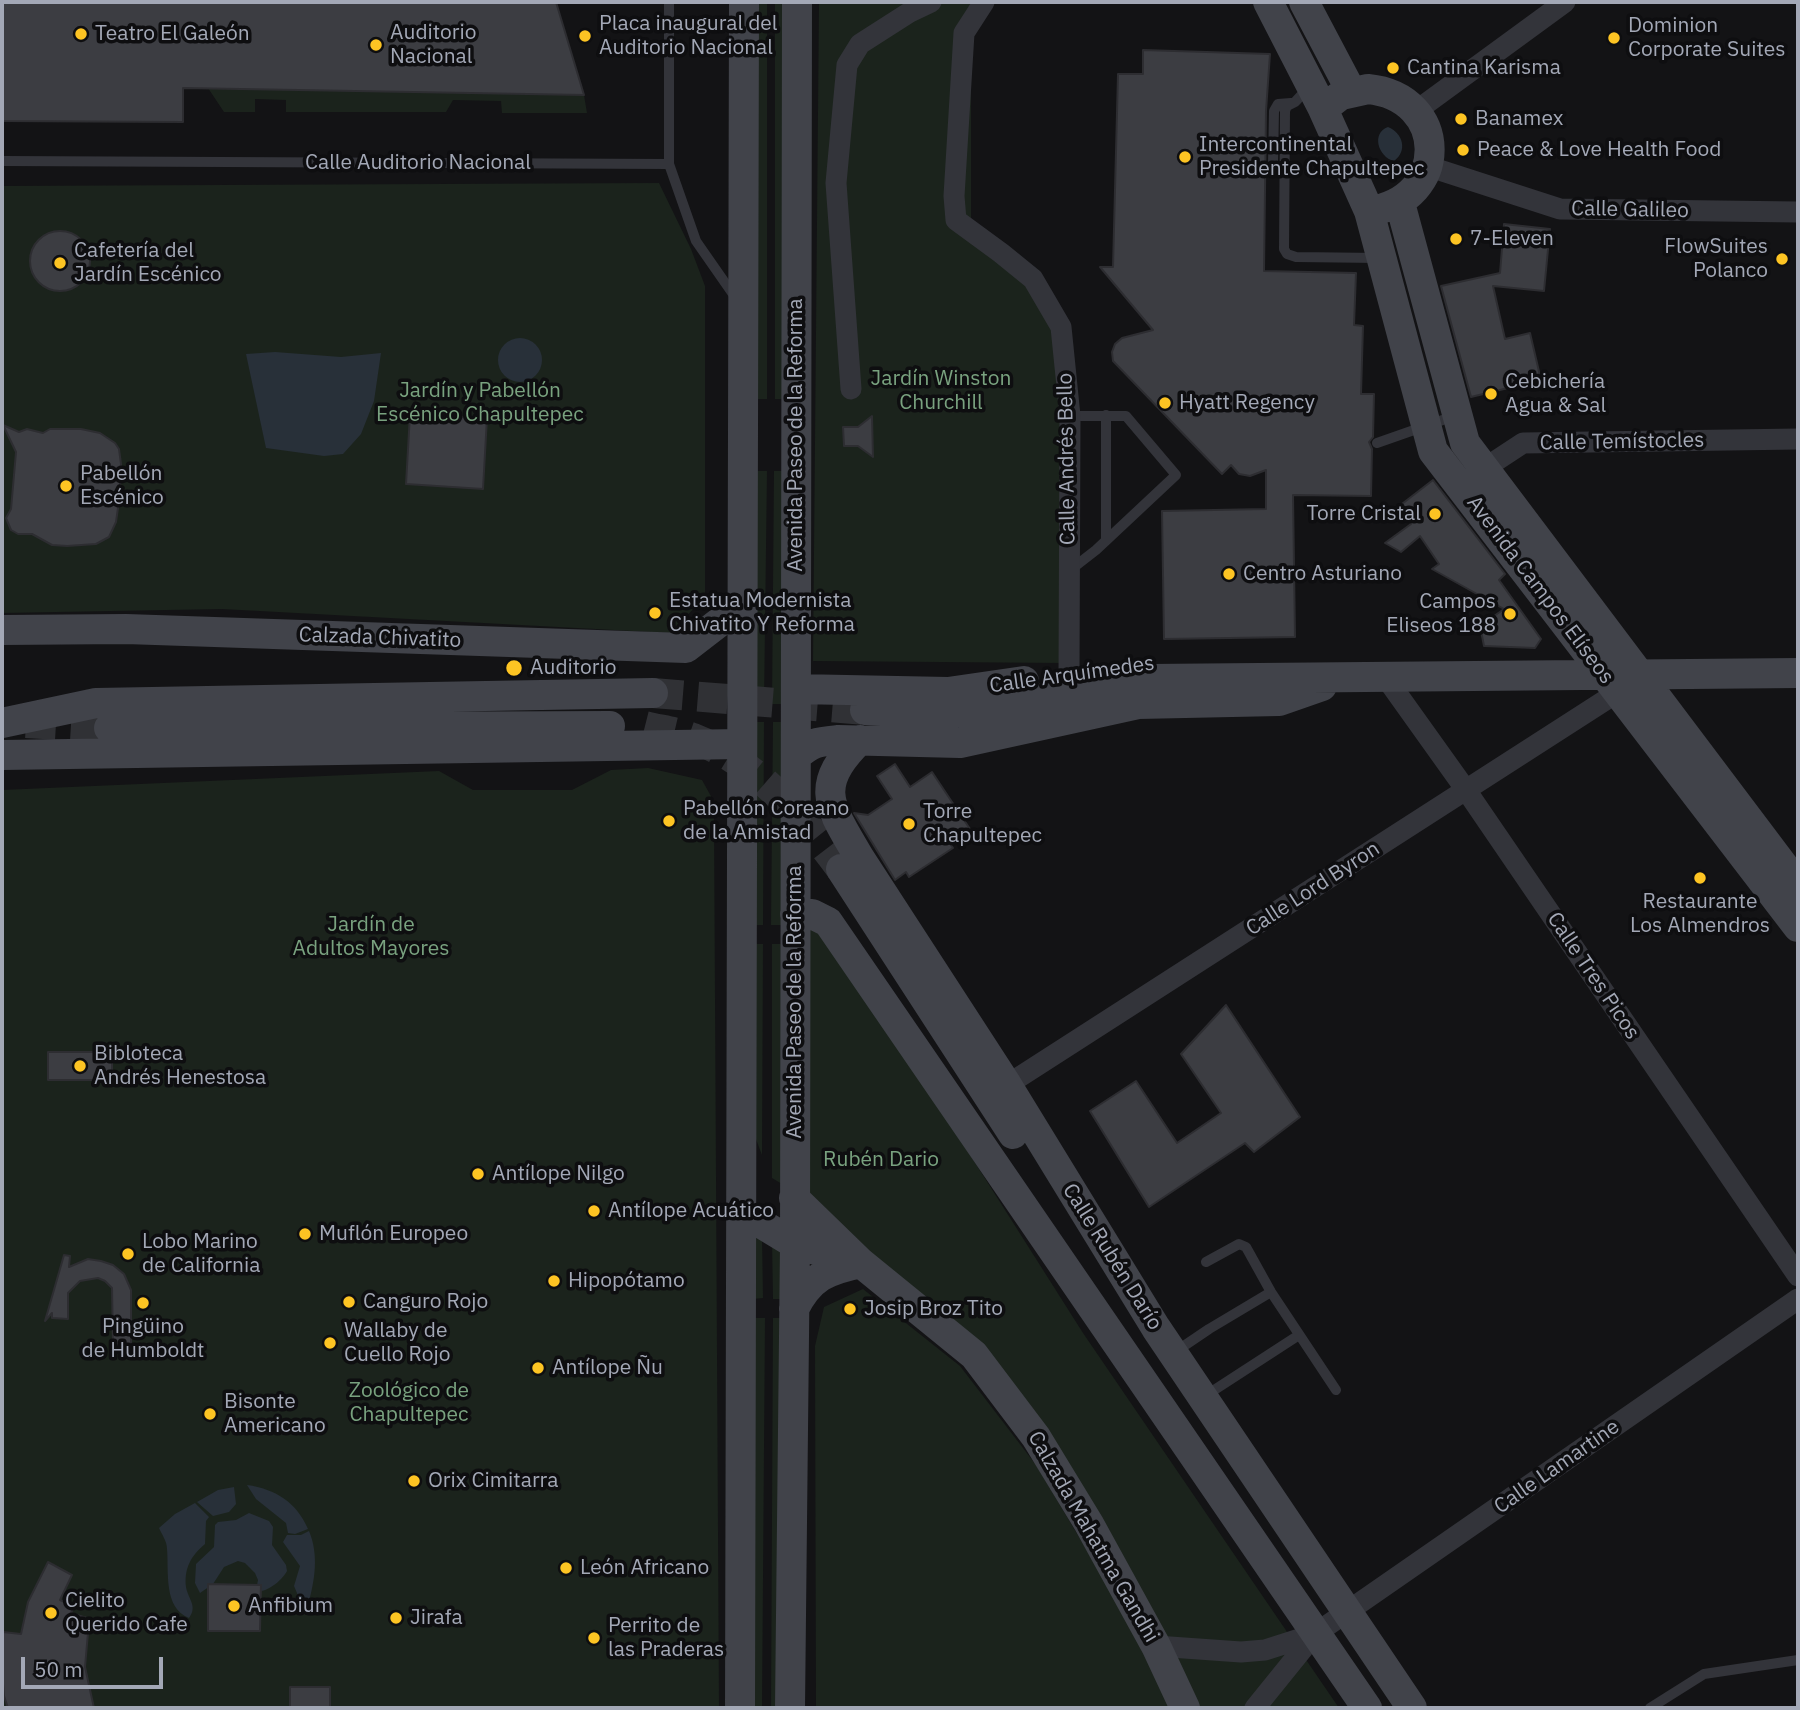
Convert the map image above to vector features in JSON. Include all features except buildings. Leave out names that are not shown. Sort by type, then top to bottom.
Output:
[{"type":"street","points":[[740,1708],[744,2]]},
{"type":"street","name":"Avenida Paseo de la Reforma","points":[[790,1708],[795,1244],[797,2]]},
{"type":"street","points":[[851,389],[836,183],[847,65],[860,44],[931,2]]},
{"type":"street","name":"Calle Andrés Bello","points":[[984,2],[964,33],[954,196],[956,220],[1033,279],[1062,327],[1070,416],[1067,573],[1069,675]]},
{"type":"street","points":[[1268,2],[1308,99],[1341,95],[1351,91],[1381,90],[1394,94],[1416,111],[1427,136],[1427,166],[1416,188],[1400,203],[1369,211]]},
{"type":"street","points":[[1304,2],[1351,91]]},
{"type":"street","points":[[1416,111],[1565,2]]},
{"type":"street","name":"Avenida Campos Elíseos","points":[[1308,99],[1369,211],[1433,451],[1622,682],[1798,885]]},
{"type":"street","name":"Calle Galileo","points":[[1427,166],[1560,209],[1798,212]]},
{"type":"street","name":"Avenida Campos Elíseos","points":[[1400,203],[1465,443],[1485,468],[1622,682],[1798,927]]},
{"type":"street","name":"Calle Temístocles","points":[[1462,489],[1485,468],[1523,443],[1798,439]]},
{"type":"street","name":"Calzada Chivatito","points":[[2,630],[126,628],[686,648],[743,604]]},
{"type":"street","name":"Calle Arquímedes","points":[[796,689],[948,692],[1190,659],[1275,658],[1345,678]]},
{"type":"street","name":"Calle Arquímedes","points":[[865,710],[945,715],[1150,679],[1386,678],[1622,682],[1798,673]]},
{"type":"street","name":"Calle Arquímedes","points":[[796,756],[812,743],[838,740],[960,743],[1138,704],[1279,701],[1345,678]]},
{"type":"street","name":"Calle Tres Picos","points":[[1386,678],[1466,790],[1798,1276]]},
{"type":"street","name":"Calle Lord Byron","points":[[1007,1086],[1466,790],[1622,682]]},
{"type":"street","points":[[2,723],[96,703],[653,693]]},
{"type":"street","points":[[110,727],[645,726]]},
{"type":"street","name":"Calle Rubén Darío","points":[[860,740],[843,756],[831,777],[829,796],[839,823],[1007,1086],[1156,1328],[1412,1708]]},
{"type":"street","points":[[2,755],[742,744]]},
{"type":"street","points":[[841,869],[1087,1245],[1156,1328]]},
{"type":"street","name":"Calle Rubén Darío","points":[[795,914],[812,914],[828,922],[1367,1708]]},
{"type":"street","name":"Calzada Mahatma Gandhi","points":[[794,1198],[861,1263],[974,1356],[982,1366],[1036,1437],[1089,1524],[1156,1646],[1185,1708]]},
{"type":"street","name":"Calzada Mahatma Gandhi","points":[[742,1212],[795,1244],[861,1263]]},
{"type":"street","points":[[794,1309],[803,1290],[818,1277],[837,1268],[861,1263]]},
{"type":"street","name":"Calle Lamartine","points":[[1156,1646],[1241,1652],[1265,1650],[1315,1634],[1798,1299]]},
{"type":"street","name":"Calle Lamartine","points":[[1255,1708],[1315,1634]]},
{"type":"lane","points":[[669,2],[669,164],[696,241],[744,310]]},
{"type":"lane","points":[[1273,164],[1274,111],[1278,104],[1308,99]]},
{"type":"lane","points":[[1308,99],[1285,111],[1284,242],[1287,254],[1296,257],[1382,258]]},
{"type":"lane","name":"Calle Auditorio Nacional","points":[[2,161],[669,164]]},
{"type":"lane","points":[[1106,415],[1106,540]]},
{"type":"lane","points":[[1377,443],[1457,415]]},
{"type":"lane","points":[[1067,573],[1176,475],[1126,416],[1070,416]]},
{"type":"lane","points":[[1206,1262],[1240,1244],[1246,1247],[1271,1292],[1336,1390]]},
{"type":"lane","points":[[1173,1353],[1271,1292]]},
{"type":"lane","points":[[1203,1398],[1300,1335]]},
{"type":"lane","points":[[1650,1708],[1703,1674],[1798,1660]]},
{"type":"green space","points":[[757,2],[767,2],[767,399],[757,399]]},
{"type":"green space","points":[[775,2],[785,2],[784,399],[775,399]]},
{"type":"green space","name":"Jardín Winston Churchill","points":[[819,2],[991,2],[971,37],[971,222],[1060,326],[1065,663],[813,661]]},
{"type":"green space","points":[[208,88],[584,95],[587,113],[502,113],[501,101],[453,100],[446,112],[286,112],[286,100],[255,99],[255,112],[224,112]]},
{"type":"green space","name":"Jardín y Pabellón Escénico Chapultepec","points":[[659,183],[691,249],[705,286],[705,597],[670,633],[222,609],[2,613],[2,186]]},
{"type":"green space","points":[[757,471],[767,471],[764,704],[755,704]]},
{"type":"green space","points":[[774,471],[784,471],[783,704],[772,704]]},
{"type":"green space","points":[[755,722],[764,722],[763,925],[754,925]]},
{"type":"green space","points":[[773,722],[782,722],[781,925],[771,925]]},
{"type":"green space","name":"Zoológico de Chapultepec","points":[[648,768],[702,780],[712,798],[714,821],[719,1708],[2,1708],[2,790],[439,771],[473,790],[572,790],[611,770]]},
{"type":"green space","name":"Rubén Dario","points":[[800,927],[830,934],[1083,1333],[1339,1708],[1195,1708],[985,1351],[805,1201]]},
{"type":"green space","points":[[754,944],[763,944],[762,1155],[754,1134]]},
{"type":"green space","points":[[772,944],[781,944],[782,1184],[772,1178]]},
{"type":"green space","points":[[753,1227],[762,1235],[763,1298],[753,1299]]},
{"type":"green space","points":[[772,1241],[782,1247],[782,1299],[773,1299]]},
{"type":"green space","points":[[863,1289],[960,1366],[1036,1465],[1134,1629],[1174,1708],[816,1708],[815,1346],[824,1307]]},
{"type":"green space","points":[[754,1318],[765,1318],[762,1708],[752,1708]]},
{"type":"green space","points":[[773,1318],[782,1318],[780,1708],[771,1708]]},
{"type":"shaded area","points":[[1388,127],[1397,133],[1402,142],[1401,152],[1394,161],[1384,155],[1379,145],[1380,134]]},
{"type":"shaded area","points":[[520,338],[529,339],[536,344],[541,351],[541,369],[536,376],[529,381],[520,382],[511,381],[504,376],[499,369],[498,360],[499,351],[504,344],[511,339]]},
{"type":"shaded area","points":[[275,352],[341,357],[381,353],[374,401],[361,434],[343,454],[324,456],[266,448],[246,354]]},
{"type":"shaded area","points":[[247,1485],[267,1490],[284,1499],[298,1512],[308,1529],[295,1534],[288,1533],[286,1523],[256,1499]]},
{"type":"shaded area","points":[[234,1487],[236,1504],[229,1512],[213,1516],[197,1502],[218,1490]]},
{"type":"shaded area","points":[[195,1503],[209,1517],[206,1521],[205,1544],[187,1568],[186,1587],[193,1606],[189,1618],[181,1613],[171,1598],[167,1546],[159,1528],[175,1514]]},
{"type":"shaded area","points":[[249,1513],[269,1521],[273,1527],[272,1545],[286,1565],[287,1571],[279,1581],[261,1591],[255,1573],[245,1563],[238,1561],[224,1567],[213,1584],[200,1593],[195,1583],[196,1564],[214,1547],[215,1525],[218,1522],[236,1520]]},
{"type":"shaded area","points":[[309,1531],[315,1568],[308,1605],[305,1607],[294,1586],[300,1566],[283,1542],[287,1535],[301,1535]]},
{"type":"tunnel","points":[[653,693],[865,710]]},
{"type":"tunnel","points":[[26,723],[109,728]]},
{"type":"tunnel","points":[[645,726],[693,738],[738,761],[793,810],[841,869]]},
{"type":"place","name":"Teatro El Galeón","points":[[81,34]]},
{"type":"place","name":"Placa inaugural del Auditorio Nacional","points":[[585,36]]},
{"type":"place","name":"Dominion Corporate Suites","points":[[1614,38]]},
{"type":"place","name":"Auditorio Nacional","points":[[376,45]]},
{"type":"place","name":"Cantina Karisma","points":[[1393,68]]},
{"type":"place","name":"Banamex","points":[[1461,119]]},
{"type":"place","name":"Peace & Love Health Food","points":[[1463,150]]},
{"type":"place","name":"Intercontinental Presidente Chapultepec","points":[[1185,157]]},
{"type":"place","name":"7-Eleven","points":[[1456,239]]},
{"type":"place","name":"FlowSuites Polanco","points":[[1782,259]]},
{"type":"place","name":"Cafetería del Jardín Escénico","points":[[60,263]]},
{"type":"place","name":"Cebichería Agua & Sal","points":[[1491,394]]},
{"type":"place","name":"Hyatt Regency","points":[[1165,403]]},
{"type":"place","name":"Pabellón Escénico","points":[[66,486]]},
{"type":"place","name":"Torre Cristal","points":[[1435,514]]},
{"type":"place","name":"Centro Asturiano","points":[[1229,574]]},
{"type":"place","name":"Estatua Modernista Chivatito Y Reforma","points":[[655,613]]},
{"type":"place","name":"Campos Eliseos 188","points":[[1510,614]]},
{"type":"place","name":"Auditorio","points":[[514,668]]},
{"type":"place","name":"Pabellón Coreano de la Amistad","points":[[669,821]]},
{"type":"place","name":"Torre Chapultepec","points":[[909,824]]},
{"type":"place","name":"Restaurante Los Almendros","points":[[1700,878]]},
{"type":"place","name":"Bibloteca Andrés Henestosa","points":[[80,1066]]},
{"type":"place","name":"Antílope Nilgo","points":[[478,1174]]},
{"type":"place","name":"Antílope Acuático","points":[[594,1211]]},
{"type":"place","name":"Muflón Europeo","points":[[305,1234]]},
{"type":"place","name":"Lobo Marino de California","points":[[128,1254]]},
{"type":"place","name":"Hipopótamo","points":[[554,1281]]},
{"type":"place","name":"Canguro Rojo","points":[[349,1302]]},
{"type":"place","name":"Pingüino de Humboldt","points":[[143,1303]]},
{"type":"place","name":"Josip Broz Tito","points":[[850,1309]]},
{"type":"place","name":"Wallaby de Cuello Rojo","points":[[330,1343]]},
{"type":"place","name":"Antílope Ñu","points":[[538,1368]]},
{"type":"place","name":"Bisonte Americano","points":[[210,1414]]},
{"type":"place","name":"Orix Cimitarra","points":[[414,1481]]},
{"type":"place","name":"León Africano","points":[[566,1568]]},
{"type":"place","name":"Anfibium","points":[[234,1606]]},
{"type":"place","name":"Cielito Querido Cafe","points":[[51,1613]]},
{"type":"place","name":"Jirafa","points":[[396,1618]]},
{"type":"place","name":"Perrito de las Praderas","points":[[594,1638]]},
{"type":"park label","name":"Jardín de Adultos Mayores","points":[[371,937]]}]
